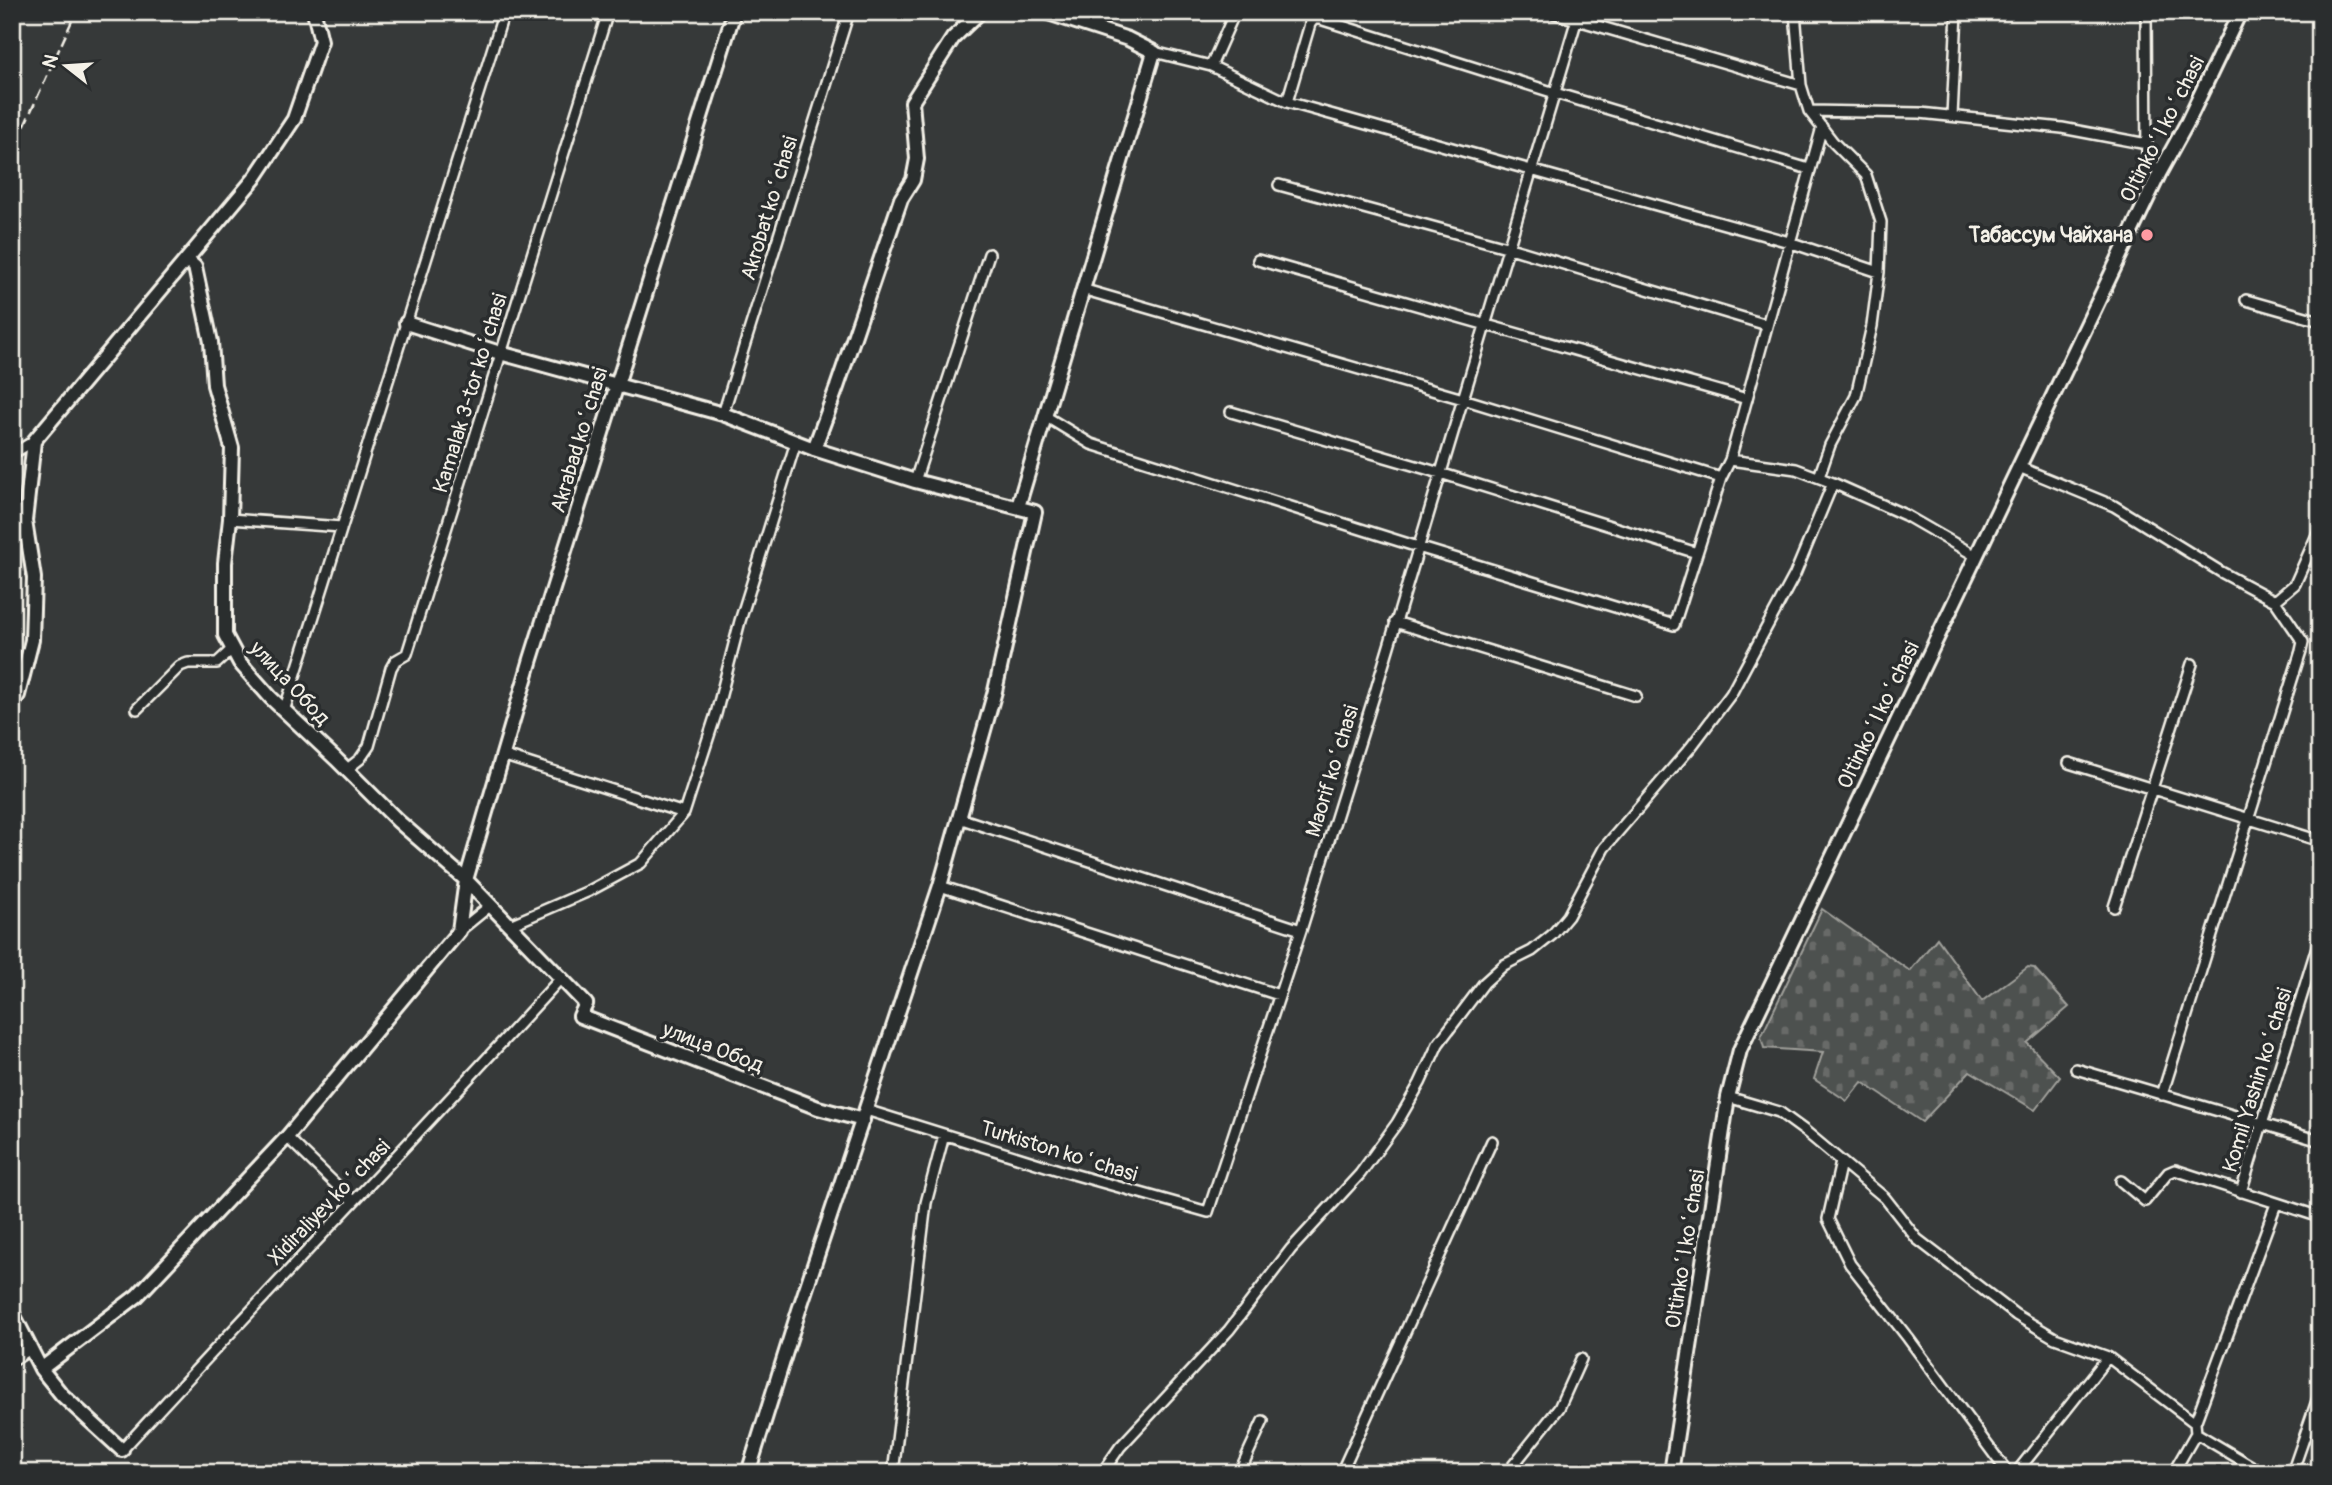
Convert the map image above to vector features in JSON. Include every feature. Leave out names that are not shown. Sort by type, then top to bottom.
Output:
[{"type":"street","points":[[12,19],[14,12]]},
{"type":"street","points":[[12,454],[34,441],[254,179],[294,119],[321,41],[314,12]]},
{"type":"street","points":[[285,708],[503,12]]},
{"type":"street","name":"Kamalak 3-tor koʻchasi","points":[[346,770],[360,759],[369,746],[391,668],[407,654],[608,12]]},
{"type":"street","name":"Akrabad koʻchasi","points":[[459,931],[466,880],[502,755],[734,12]]},
{"type":"street","name":"Akrobat koʻchasi","points":[[723,414],[849,12]]},
{"type":"street","points":[[814,449],[838,387],[901,199],[914,180],[917,159],[912,102],[953,38],[980,12]]},
{"type":"street","points":[[1045,12],[1128,39],[1154,52],[1211,66],[1287,102],[1789,242],[1879,272]]},
{"type":"street","points":[[1211,66],[1235,12]]},
{"type":"street","points":[[1550,12],[1578,17],[1801,85]]},
{"type":"street","points":[[1795,12],[1801,85],[1810,111],[1833,142],[1866,175],[1881,222],[1879,272],[1872,326],[1856,396],[1830,445],[1819,477]]},
{"type":"street","points":[[1952,116],[1957,12]]},
{"type":"street","points":[[2146,12],[2147,159],[2160,172]]},
{"type":"street","name":"Oltinkoʻl koʻchasi","points":[[1671,1473],[1728,1097],[1740,1050],[2160,172],[2187,123],[2240,12]]},
{"type":"street","name":"Maorif koʻchasi","points":[[1301,930],[1578,17]]},
{"type":"street","points":[[1287,102],[1310,24],[1314,19],[1320,19],[1809,169]]},
{"type":"street","points":[[1018,507],[1154,52]]},
{"type":"street","points":[[1810,111],[1907,112],[1952,116],[2062,128],[2147,144]]},
{"type":"street","points":[[1045,416],[1091,444],[1674,625],[1721,478],[1730,460],[1822,127]]},
{"type":"street","points":[[1279,185],[1510,248],[1767,325]]},
{"type":"street","points":[[915,481],[989,254]]},
{"type":"street","name":"улица Обод","points":[[187,260],[195,267],[211,342],[214,385],[232,448],[230,519],[225,563],[225,635],[240,663],[271,698],[285,708],[398,821],[491,905],[586,1004],[580,1016],[818,1108],[864,1115]]},
{"type":"street","points":[[1258,260],[1747,399]]},
{"type":"street","points":[[1082,289],[1463,399],[1721,478]]},
{"type":"street","points":[[2246,300],[2320,321]]},
{"type":"street","points":[[406,323],[500,353],[723,414],[814,449],[915,481],[1035,512],[995,691],[940,886],[748,1473]]},
{"type":"street","points":[[1231,412],[1697,553]]},
{"type":"street","points":[[12,706],[18,669],[32,640],[34,578],[25,521],[34,441]]},
{"type":"street","points":[[510,925],[589,891],[641,863],[684,813],[796,442]]},
{"type":"street","points":[[1730,460],[1796,469],[1819,477],[1905,515],[1976,556]]},
{"type":"street","points":[[2019,467],[2114,506],[2221,572],[2275,601],[2302,642],[2162,1095]]},
{"type":"street","points":[[1102,1473],[1120,1447],[1229,1330],[1291,1249],[1360,1174],[1397,1123],[1438,1044],[1484,983],[1504,965],[1532,951],[1552,935],[1568,916],[1604,848],[1691,747],[1731,694],[1795,574],[1833,483]]},
{"type":"street","points":[[230,519],[342,527]]},
{"type":"street","points":[[2275,601],[2295,584],[2320,528]]},
{"type":"street","points":[[1395,622],[1636,696]]},
{"type":"street","points":[[137,709],[180,666],[188,663],[218,663],[232,649]]},
{"type":"street","points":[[2114,907],[2192,664]]},
{"type":"street","points":[[502,755],[684,813]]},
{"type":"street","points":[[2069,763],[2320,841]]},
{"type":"street","points":[[960,818],[1301,930]]},
{"type":"street","points":[[940,886],[1279,995]]},
{"type":"street","points":[[41,1369],[137,1296],[287,1137],[459,931],[491,905]]},
{"type":"street","name":"Turkiston koʻchasi","points":[[944,1135],[1208,1212],[1301,930]]},
{"type":"street","name":"Komil Yashin koʻchasi","points":[[2241,1192],[2320,937]]},
{"type":"street","name":"Xidiraliyev koʻchasi","points":[[122,1450],[353,1201],[421,1132],[561,978]]},
{"type":"street","points":[[2076,1069],[2320,1141]]},
{"type":"street","points":[[1728,1097],[1779,1112],[1885,1198],[1917,1239],[2016,1315],[2055,1338],[2108,1357],[2195,1423]]},
{"type":"street","points":[[864,1115],[944,1135],[926,1203],[893,1473]]},
{"type":"street","points":[[287,1137],[353,1201]]},
{"type":"street","points":[[1341,1473],[1492,1141]]},
{"type":"street","points":[[1841,1162],[1828,1219],[1850,1264],[2008,1473]]},
{"type":"street","points":[[2122,1181],[2145,1201],[2168,1173],[2175,1170],[2320,1217]]},
{"type":"street","points":[[2172,1473],[2196,1433],[2195,1423],[2276,1204]]},
{"type":"street","points":[[12,1312],[41,1369],[62,1395],[122,1450]]},
{"type":"street","points":[[12,1359],[29,1348]]},
{"type":"street","points":[[2016,1473],[2108,1357]]},
{"type":"street","points":[[1507,1473],[1559,1408],[1581,1359]]},
{"type":"street","points":[[2292,1473],[2320,1392]]},
{"type":"street","points":[[1239,1473],[1263,1421]]},
{"type":"street","points":[[2196,1433],[2263,1473]]},
{"type":"green space","points":[[1822,909],[1910,971],[1937,938],[1982,1001],[2028,967],[2034,968],[2069,1007],[2027,1043],[2060,1077],[2035,1110],[1970,1071],[1922,1122],[1862,1082],[1847,1101],[1814,1079],[1823,1052],[1764,1048],[1761,1037]]},
{"type":"railway","points":[[12,153],[76,12]]},
{"type":"place","name":"Табассум Чайхана","points":[[2147,235]]}]
